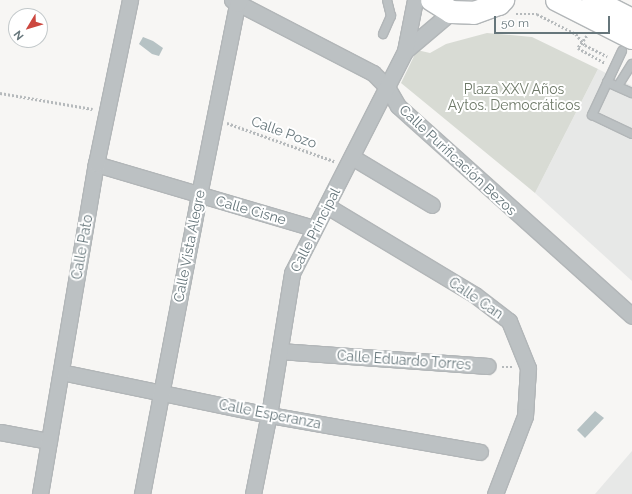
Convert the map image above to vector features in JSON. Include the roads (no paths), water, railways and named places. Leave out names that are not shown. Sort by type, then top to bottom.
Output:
[{"type":"highway","points":[[432,0],[451,12],[474,13],[499,4],[509,7]]},
{"type":"highway","points":[[557,0],[632,20]]},
{"type":"highway","points":[[594,9],[627,44]]},
{"type":"street","name":"Calle Pato","points":[[40,494],[96,164],[130,0]]},
{"type":"street","name":"Calle Principal","points":[[253,494],[269,415],[292,273],[405,51],[415,0]]},
{"type":"street","name":"Calle Purificación Bezos","points":[[236,1],[373,73],[387,87],[398,106],[632,316]]},
{"type":"street","name":"Calle Vista Alegre","points":[[142,494],[236,1]]},
{"type":"street","name":"Calle Principal","points":[[405,51],[451,12]]},
{"type":"street","points":[[350,161],[432,205]]},
{"type":"street","name":"Calle Cisne","points":[[96,164],[314,228]]},
{"type":"street","name":"Calle Can","points":[[327,206],[475,295],[509,320],[528,368],[525,416],[495,494]]},
{"type":"street","name":"Calle Eduardo Torres","points":[[280,351],[487,366]]},
{"type":"street","name":"Calle Esperanza","points":[[61,372],[269,415],[480,452]]},
{"type":"street","points":[[0,432],[49,441]]},
{"type":"lane","points":[[384,34],[391,16],[387,0]]},
{"type":"lane","points":[[627,44],[592,115],[632,134]]},
{"type":"lane","points":[[618,86],[632,64]]},
{"type":"lane","points":[[607,82],[632,93]]},
{"type":"park label","name":"Plaza XXV Años Aytos. Democráticos","points":[[514,98]]}]
